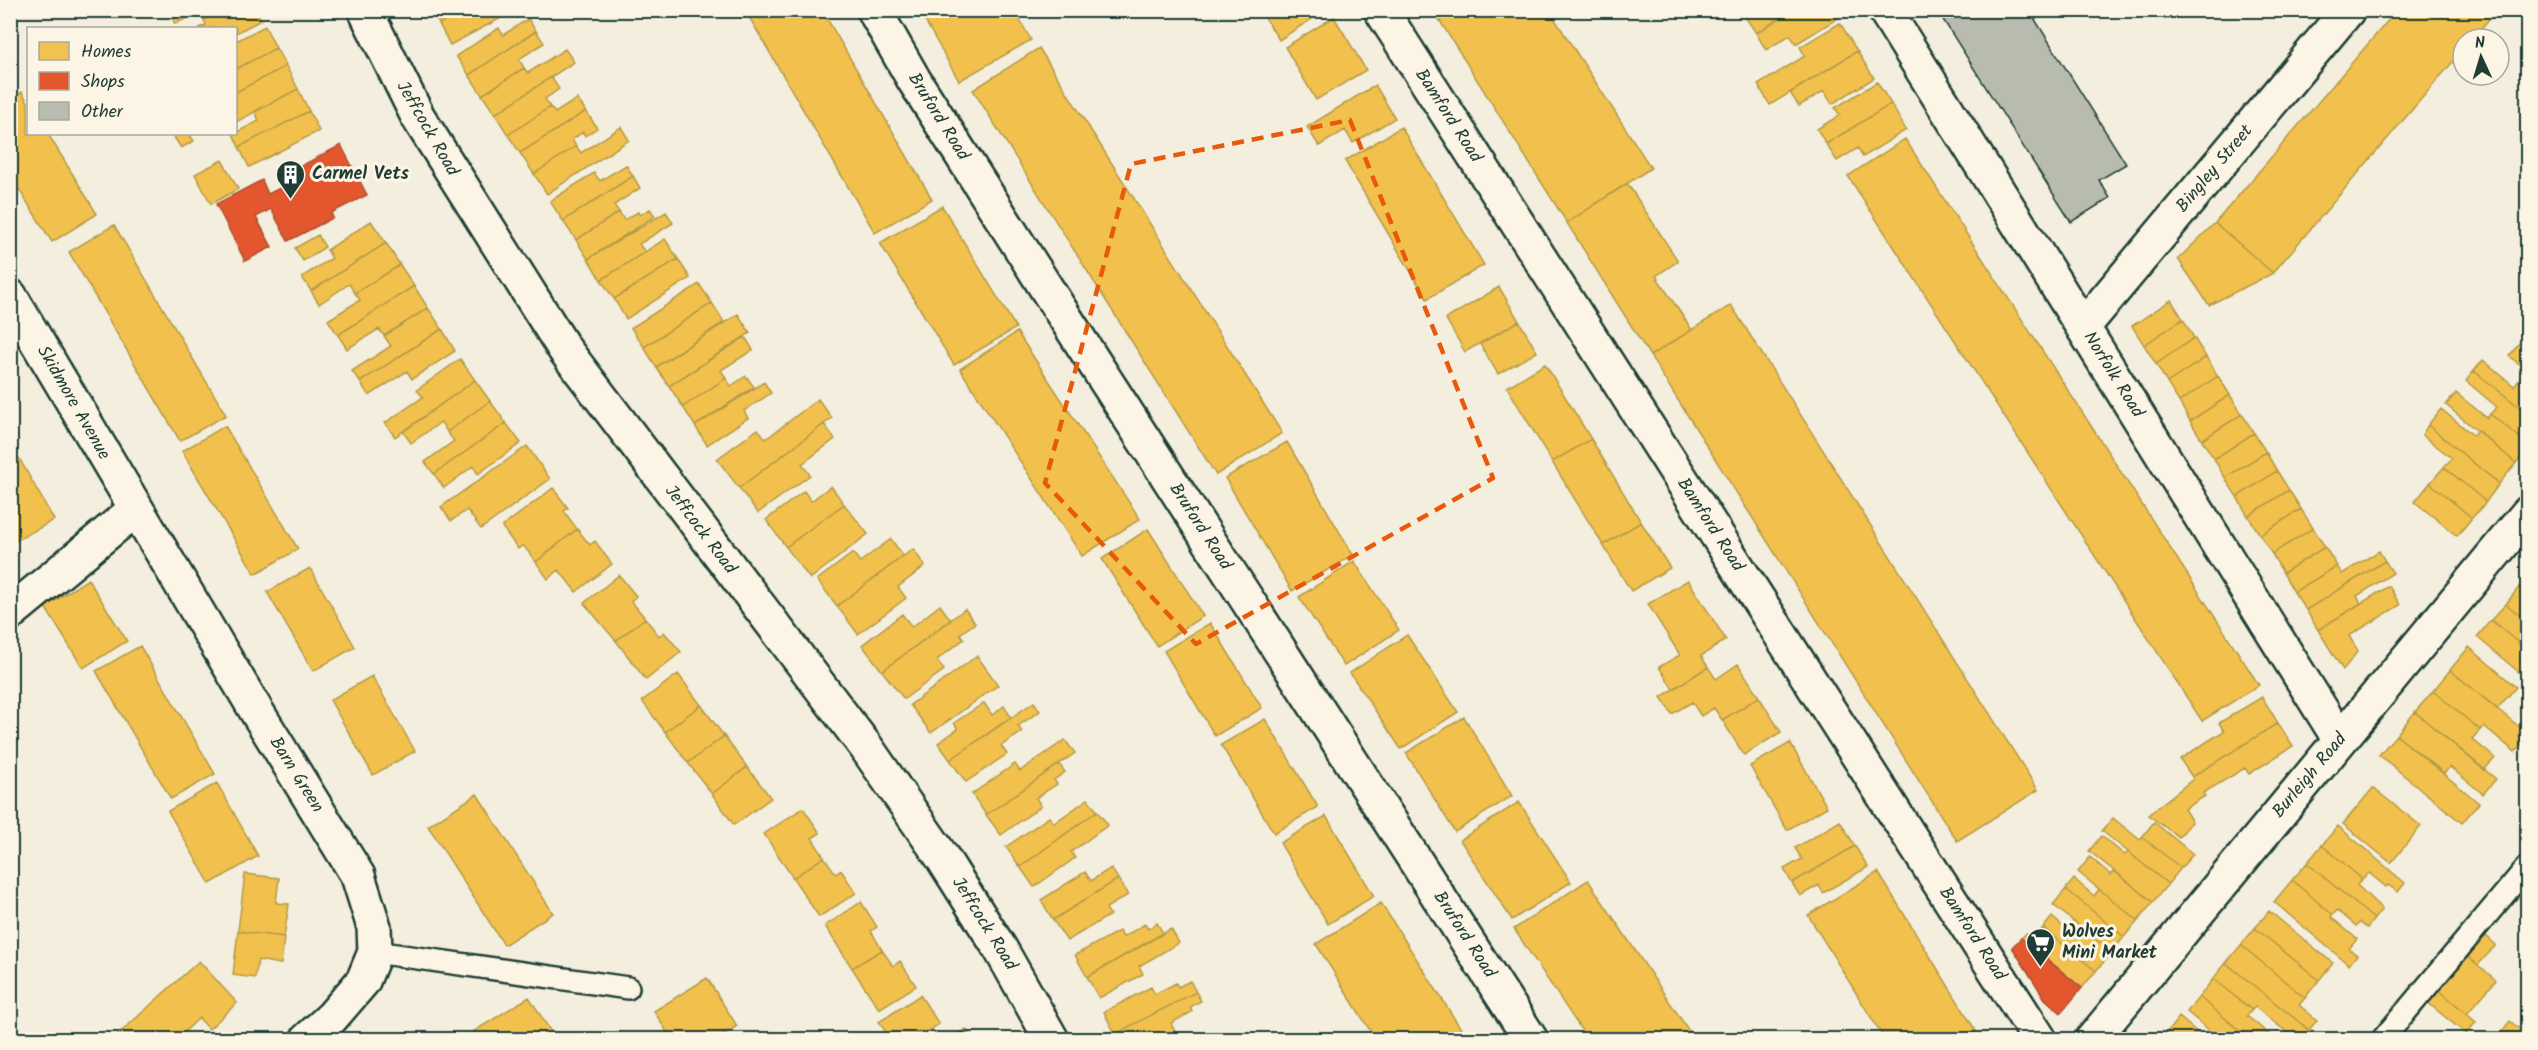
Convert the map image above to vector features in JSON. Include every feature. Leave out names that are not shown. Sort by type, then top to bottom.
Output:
[{"type":"street","name":"Jeffcock Road","points":[[364,10],[418,117],[565,350],[866,747],[942,857],[1029,997],[1052,1040]]},
{"type":"street","name":"Bruford Road","points":[[874,10],[914,80],[1056,305],[1531,1040]]},
{"type":"street","name":"Bamford Road","points":[[1381,10],[2040,1040]]},
{"type":"street","name":"Norfolk Road","points":[[1885,10],[2340,740]]},
{"type":"street","name":"Bingley Street","points":[[2083,327],[2348,10]]},
{"type":"street","name":"Skidmore Avenue","points":[[10,296],[136,509]]},
{"type":"street","points":[[10,613],[136,509]]},
{"type":"street","name":"Barn Green","points":[[136,509],[358,876],[374,927],[375,952],[363,981],[332,1017],[307,1040]]},
{"type":"street","name":"Burleigh Road","points":[[2092,1040],[2528,513]]},
{"type":"lane","points":[[2382,1040],[2528,866]]},
{"type":"lane","points":[[375,952],[628,988]]},
{"type":"highlighted area","points":[[1350,120],[1493,478],[1196,644],[1045,483],[1131,164]]},
{"type":"building: Homes","points":[[222,10],[204,20],[200,12],[175,24],[169,11]]},
{"type":"building: Homes","points":[[222,10],[256,10],[261,20],[237,32],[237,27],[201,27],[206,25],[204,20]]},
{"type":"building: Homes","points":[[432,10],[467,10],[439,24]]},
{"type":"building: Homes","points":[[467,10],[516,10],[450,45],[439,24]]},
{"type":"building: Homes","points":[[745,10],[822,10],[932,199],[875,233]]},
{"type":"building: Homes","points":[[919,10],[1014,10],[1031,40],[959,81]]},
{"type":"building: Homes","points":[[1260,10],[1326,10],[1279,40]]},
{"type":"building: Homes","points":[[1433,10],[1549,10],[1651,168],[1567,223]]},
{"type":"building: Homes","points":[[1688,10],[1703,10],[1692,17]]},
{"type":"building: Homes","points":[[1752,10],[1793,10],[1756,33],[1744,15]]},
{"type":"building: Homes","points":[[1793,10],[1833,10],[1838,18],[1796,44],[1790,35],[1766,50],[1756,33]]},
{"type":"building: Homes","points":[[2397,10],[2497,10],[2482,27],[2451,27],[2451,64],[2273,273],[2215,223]]},
{"type":"building: Homes","points":[[1334,17],[1366,70],[1316,100],[1285,47]]},
{"type":"building: Homes","points":[[528,19],[536,31],[469,75],[456,56],[499,28],[503,35]]},
{"type":"building: Homes","points":[[1840,23],[1857,51],[1770,105],[1758,85],[1805,56],[1800,47]]},
{"type":"building: Homes","points":[[265,26],[276,48],[237,68],[237,40]]},
{"type":"building: Homes","points":[[536,31],[544,43],[519,59],[524,68],[482,95],[469,75]]},
{"type":"building: Homes","points":[[276,48],[286,66],[237,91],[237,68]]},
{"type":"building: Homes","points":[[1039,48],[1282,433],[1216,475],[973,90]]},
{"type":"building: Homes","points":[[565,49],[574,62],[495,114],[482,95],[524,68],[528,73]]},
{"type":"building: Homes","points":[[1857,51],[1874,78],[1832,104],[1824,91],[1799,106],[1790,93]]},
{"type":"building: Homes","points":[[286,66],[298,89],[237,121],[237,91]]},
{"type":"building: Homes","points":[[551,77],[559,89],[545,99],[550,107],[508,135],[495,114]]},
{"type":"building: Homes","points":[[1877,82],[1891,104],[1826,144],[1817,129],[1840,115],[1835,108]]},
{"type":"building: Homes","points":[[1375,85],[1395,118],[1353,143],[1345,130],[1319,146],[1307,127]]},
{"type":"building: Homes","points":[[298,89],[309,111],[239,147],[233,135],[259,121],[255,111]]},
{"type":"building: Homes","points":[[22,92],[27,100],[27,135],[49,135],[97,214],[52,242],[10,175],[10,99]]},
{"type":"building: Homes","points":[[577,99],[586,111],[520,153],[508,135],[550,107],[555,113]]},
{"type":"building: Homes","points":[[1891,104],[1906,130],[1863,157],[1858,148],[1837,161],[1826,144]]},
{"type":"building: Homes","points":[[309,111],[319,131],[249,167],[239,147]]},
{"type":"building: Homes","points":[[586,111],[597,128],[585,136],[583,132],[572,140],[576,146],[534,174],[520,153]]},
{"type":"building: Homes","points":[[621,127],[629,140],[547,194],[534,174],[576,146],[581,153]]},
{"type":"building: Homes","points":[[1401,127],[1484,265],[1427,299],[1345,161]]},
{"type":"building: Homes","points":[[173,135],[190,135],[194,141],[181,148]]},
{"type":"building: Homes","points":[[1905,139],[2259,685],[2202,721],[1848,176]]},
{"type":"building: Homes","points":[[222,160],[238,189],[211,204],[195,174]]},
{"type":"building: Homes","points":[[626,165],[633,176],[563,221],[550,201],[594,173],[600,181]]},
{"type":"building: Homes","points":[[633,176],[640,188],[614,205],[619,212],[576,240],[563,221]]},
{"type":"building: Homes","points":[[1627,183],[1678,261],[1656,276],[1692,330],[1650,356],[1567,223]]},
{"type":"building: Homes","points":[[942,206],[1016,328],[954,365],[880,243]]},
{"type":"building: Homes","points":[[650,209],[655,216],[588,259],[576,240],[619,212],[624,220],[638,212],[640,215]]},
{"type":"building: Homes","points":[[666,212],[673,223],[639,244],[645,252],[601,280],[588,259]]},
{"type":"building: Homes","points":[[371,221],[386,243],[311,291],[302,277],[332,258],[327,250]]},
{"type":"building: Homes","points":[[2215,223],[2273,273],[2209,305],[2178,259]]},
{"type":"building: Homes","points":[[114,225],[226,415],[180,441],[69,252]]},
{"type":"building: Homes","points":[[318,235],[325,247],[303,261],[295,248]]},
{"type":"building: Homes","points":[[665,239],[678,259],[614,299],[601,280]]},
{"type":"building: Homes","points":[[386,243],[400,265],[355,293],[349,284],[319,304],[311,291]]},
{"type":"building: Homes","points":[[678,259],[690,278],[626,319],[614,299]]},
{"type":"building: Homes","points":[[400,265],[414,286],[338,335],[328,320],[360,300],[355,293]]},
{"type":"building: Homes","points":[[699,284],[712,303],[644,347],[631,328]]},
{"type":"building: Homes","points":[[414,286],[428,308],[384,336],[379,329],[347,349],[338,335]]},
{"type":"building: Homes","points":[[1499,287],[1519,321],[1465,352],[1446,319]]},
{"type":"building: Homes","points":[[2171,300],[2183,319],[2144,345],[2132,326]]},
{"type":"building: Homes","points":[[712,303],[724,322],[656,367],[644,347]]},
{"type":"building: Homes","points":[[1731,305],[2038,790],[1957,841],[1650,356]]},
{"type":"building: Homes","points":[[428,308],[442,329],[360,382],[352,371],[391,346],[384,336]]},
{"type":"building: Homes","points":[[738,314],[750,333],[669,386],[656,367]]},
{"type":"building: Homes","points":[[2183,319],[2194,338],[2156,364],[2144,345]]},
{"type":"building: Homes","points":[[1519,321],[1537,352],[1498,374],[1480,344]]},
{"type":"building: Homes","points":[[442,329],[455,351],[412,379],[407,371],[369,396],[360,382]]},
{"type":"building: Homes","points":[[1017,332],[1140,519],[1082,556],[960,369]]},
{"type":"building: Homes","points":[[2528,333],[2528,346],[2521,341]]},
{"type":"building: Homes","points":[[745,337],[753,350],[721,370],[726,378],[683,407],[669,386]]},
{"type":"building: Homes","points":[[2194,338],[2206,357],[2167,383],[2156,364]]},
{"type":"building: Homes","points":[[2521,341],[2528,346],[2528,384],[2520,378],[2527,370],[2509,356]]},
{"type":"building: Homes","points":[[2206,357],[2218,376],[2179,402],[2167,383]]},
{"type":"building: Homes","points":[[460,359],[475,380],[395,437],[385,423],[423,397],[417,390]]},
{"type":"building: Homes","points":[[2483,360],[2514,386],[2520,378],[2528,384],[2528,414],[2474,371]]},
{"type":"building: Homes","points":[[1545,364],[1591,439],[1552,462],[1507,387]]},
{"type":"building: Homes","points":[[2474,371],[2528,414],[2528,444],[2490,414],[2497,407],[2466,381]]},
{"type":"building: Homes","points":[[746,376],[754,387],[695,426],[683,407],[726,378],[731,386]]},
{"type":"building: Homes","points":[[2218,376],[2230,395],[2190,421],[2179,402]]},
{"type":"building: Homes","points":[[475,380],[490,401],[447,432],[441,422],[411,443],[403,432]]},
{"type":"building: Homes","points":[[764,382],[771,393],[744,411],[748,418],[707,445],[695,426]]},
{"type":"building: Homes","points":[[2456,393],[2487,418],[2490,414],[2528,444],[2528,449],[2516,463],[2446,405]]},
{"type":"building: Homes","points":[[2230,395],[2242,414],[2202,440],[2190,421]]},
{"type":"building: Homes","points":[[818,399],[832,418],[739,488],[717,459],[758,429],[766,439]]},
{"type":"building: Homes","points":[[490,401],[506,423],[434,474],[425,462],[454,441],[447,432]]},
{"type":"building: Homes","points":[[2441,409],[2473,435],[2477,430],[2516,463],[2499,484],[2428,425]]},
{"type":"building: Homes","points":[[2242,414],[2254,433],[2214,459],[2202,440]]},
{"type":"building: Homes","points":[[506,423],[521,443],[478,474],[473,466],[444,488],[434,474]]},
{"type":"building: Homes","points":[[824,424],[835,439],[802,464],[810,475],[758,513],[739,488]]},
{"type":"building: Homes","points":[[2428,425],[2499,484],[2486,502],[2444,467],[2452,458],[2422,435]]},
{"type":"building: Homes","points":[[225,426],[298,549],[255,574],[182,451]]},
{"type":"building: Homes","points":[[2254,433],[2266,452],[2225,478],[2214,459]]},
{"type":"building: Homes","points":[[1591,439],[1641,522],[1603,545],[1552,462]]},
{"type":"building: Homes","points":[[1287,442],[1353,555],[1292,591],[1225,478]]},
{"type":"building: Homes","points":[[527,446],[550,479],[481,529],[467,510],[451,521],[441,507]]},
{"type":"building: Homes","points":[[2266,452],[2277,471],[2237,497],[2225,478]]},
{"type":"building: Homes","points":[[19,458],[54,520],[10,544],[10,463]]},
{"type":"building: Homes","points":[[2444,467],[2486,502],[2472,518],[2430,483]]},
{"type":"building: Homes","points":[[2277,471],[2289,490],[2248,516],[2237,497]]},
{"type":"building: Homes","points":[[2430,483],[2472,518],[2457,536],[2415,502]]},
{"type":"building: Homes","points":[[831,486],[844,504],[786,547],[766,520],[804,491],[811,501]]},
{"type":"building: Homes","points":[[553,488],[568,508],[564,511],[577,529],[536,562],[523,545],[518,549],[502,527]]},
{"type":"building: Homes","points":[[2289,490],[2301,509],[2260,535],[2248,516]]},
{"type":"building: Homes","points":[[844,504],[868,534],[810,579],[786,547]]},
{"type":"building: Homes","points":[[2301,509],[2313,528],[2272,554],[2260,535]]},
{"type":"building: Homes","points":[[1641,522],[1670,568],[1631,591],[1603,545]]},
{"type":"building: Homes","points":[[2313,528],[2325,547],[2283,573],[2272,554]]},
{"type":"building: Homes","points":[[577,529],[590,545],[595,541],[612,564],[576,592],[559,570],[548,579],[536,562]]},
{"type":"building: Homes","points":[[1148,529],[1203,616],[1157,646],[1102,559]]},
{"type":"building: Homes","points":[[891,539],[903,556],[837,606],[817,580],[853,553],[860,562]]},
{"type":"building: Homes","points":[[2325,547],[2337,566],[2294,592],[2283,573]]},
{"type":"building: Homes","points":[[913,549],[925,566],[898,587],[906,598],[858,634],[837,606]]},
{"type":"building: Homes","points":[[2379,551],[2385,561],[2306,610],[2294,592],[2337,566],[2342,574]]},
{"type":"building: Homes","points":[[1354,561],[1399,630],[1344,666],[1299,597]]},
{"type":"building: Homes","points":[[2385,561],[2393,573],[2357,596],[2361,603],[2318,630],[2306,610]]},
{"type":"building: Homes","points":[[310,568],[355,647],[313,671],[267,592]]},
{"type":"building: Homes","points":[[619,575],[636,596],[631,601],[645,618],[616,641],[584,603]]},
{"type":"building: Homes","points":[[2528,578],[2528,594],[2519,587]]},
{"type":"building: Homes","points":[[88,579],[127,641],[83,668],[45,607]]},
{"type":"building: Homes","points":[[1688,580],[1726,640],[1701,656],[1708,667],[1673,689],[1659,667],[1680,655],[1648,604]]},
{"type":"building: Homes","points":[[2389,586],[2400,605],[2349,636],[2358,651],[2343,670],[2318,630]]},
{"type":"building: Homes","points":[[2519,587],[2528,594],[2528,622],[2506,604]]},
{"type":"building: Homes","points":[[2506,604],[2528,622],[2528,651],[2491,620]]},
{"type":"building: Homes","points":[[940,605],[951,620],[882,671],[862,645],[902,614],[912,627]]},
{"type":"building: Homes","points":[[965,609],[975,623],[960,634],[964,639],[937,660],[944,670],[904,699],[882,671]]},
{"type":"building: Homes","points":[[645,618],[659,636],[664,632],[681,652],[646,680],[616,641]]},
{"type":"building: Homes","points":[[2491,620],[2528,651],[2527,679],[2477,637]]},
{"type":"building: Homes","points":[[1210,623],[1262,708],[1215,736],[1164,651]]},
{"type":"building: Homes","points":[[1407,635],[1458,712],[1401,749],[1350,673]]},
{"type":"building: Homes","points":[[140,646],[215,774],[171,799],[96,671]]},
{"type":"building: Homes","points":[[2469,647],[2516,687],[2497,709],[2450,670]]},
{"type":"building: Homes","points":[[977,656],[998,685],[931,733],[910,705]]},
{"type":"building: Homes","points":[[1738,664],[1759,697],[1722,720],[1714,708],[1701,716],[1692,702],[1672,714],[1661,697],[1708,667],[1716,679]]},
{"type":"building: Homes","points":[[2450,670],[2528,734],[2528,738],[2515,752],[2484,726],[2480,730],[2433,691]]},
{"type":"building: Homes","points":[[678,674],[701,705],[665,732],[642,701]]},
{"type":"building: Homes","points":[[372,676],[415,751],[373,775],[330,700]]},
{"type":"building: Homes","points":[[2433,691],[2480,730],[2472,739],[2495,758],[2484,770],[2415,712]]},
{"type":"building: Homes","points":[[1759,697],[1781,732],[1744,755],[1722,720]]},
{"type":"building: Homes","points":[[2262,697],[2278,723],[2192,777],[2180,759],[2224,731],[2219,723]]},
{"type":"building: Homes","points":[[1034,702],[1040,711],[1018,726],[1022,732],[1001,746],[1007,754],[966,782],[950,760]]},
{"type":"building: Homes","points":[[984,703],[992,715],[1004,706],[1011,717],[950,760],[938,743],[958,729],[954,723]]},
{"type":"building: Homes","points":[[701,705],[724,736],[688,763],[665,732]]},
{"type":"building: Homes","points":[[2415,712],[2496,779],[2483,794],[2450,767],[2444,773],[2396,735]]},
{"type":"building: Homes","points":[[1464,717],[1512,796],[1455,832],[1406,753]]},
{"type":"building: Homes","points":[[1265,719],[1318,807],[1274,833],[1221,745]]},
{"type":"building: Homes","points":[[2278,723],[2293,746],[2249,774],[2245,768],[2203,793],[2205,796],[2184,809],[2192,822],[2179,837],[2148,815],[2193,779],[2192,777]]},
{"type":"building: Homes","points":[[2396,735],[2479,803],[2462,823],[2379,755]]},
{"type":"building: Homes","points":[[724,736],[747,767],[712,794],[688,763]]},
{"type":"building: Homes","points":[[1065,740],[1075,753],[986,815],[972,794],[1015,764],[1020,771]]},
{"type":"building: Homes","points":[[1790,743],[1827,807],[1787,830],[1750,766]]},
{"type":"building: Homes","points":[[1059,764],[1065,772],[1054,780],[1057,784],[1036,798],[1041,806],[1001,835],[986,815]]},
{"type":"building: Homes","points":[[747,767],[771,798],[734,825],[712,794]]},
{"type":"building: Homes","points":[[217,783],[258,856],[210,884],[168,811]]},
{"type":"building: Homes","points":[[2373,788],[2421,826],[2391,863],[2343,824]]},
{"type":"building: Homes","points":[[477,794],[553,913],[504,945],[428,826]]},
{"type":"building: Homes","points":[[1088,799],[1097,811],[1020,867],[1006,847],[1049,817],[1054,823]]},
{"type":"building: Homes","points":[[1519,802],[1571,882],[1512,920],[1460,840]]},
{"type":"building: Homes","points":[[803,808],[820,833],[812,838],[824,857],[793,878],[764,834]]},
{"type":"building: Homes","points":[[1097,811],[1108,825],[1071,852],[1075,858],[1034,887],[1020,867]]},
{"type":"building: Homes","points":[[1326,816],[1374,896],[1328,924],[1280,843]]},
{"type":"building: Homes","points":[[2113,818],[2140,840],[2142,837],[2181,868],[2168,884],[2102,831]]},
{"type":"building: Homes","points":[[1840,821],[1855,846],[1792,883],[1784,869],[1802,859],[1795,848]]},
{"type":"building: Homes","points":[[2154,822],[2193,854],[2181,868],[2142,837]]},
{"type":"building: Homes","points":[[2338,826],[2405,883],[2398,892],[2388,885],[2386,887],[2369,873],[2362,879],[2322,845]]},
{"type":"building: Homes","points":[[2101,836],[2125,855],[2128,852],[2168,884],[2153,902],[2089,851]]},
{"type":"building: Homes","points":[[2322,845],[2362,879],[2357,885],[2382,909],[2374,919],[2307,863]]},
{"type":"building: Homes","points":[[1855,846],[1868,867],[1823,893],[1819,885],[1800,896],[1792,883]]},
{"type":"building: Homes","points":[[824,857],[836,874],[841,870],[856,893],[819,917],[793,878]]},
{"type":"building: Homes","points":[[2090,857],[2111,875],[2115,871],[2153,902],[2138,921],[2078,872]]},
{"type":"building: Homes","points":[[2307,863],[2374,919],[2367,928],[2360,922],[2356,926],[2337,910],[2333,915],[2292,880]]},
{"type":"building: Homes","points":[[1111,868],[1118,879],[1053,920],[1041,900],[1085,872],[1091,881]]},
{"type":"building: Homes","points":[[1878,872],[1976,1031],[1962,1040],[1885,1040],[1808,915]]},
{"type":"building: Homes","points":[[245,874],[279,878],[276,903],[289,904],[284,937],[238,931]]},
{"type":"building: Homes","points":[[1118,879],[1128,895],[1106,908],[1110,915],[1067,941],[1053,920]]},
{"type":"building: Homes","points":[[2074,879],[2094,896],[2099,889],[2138,921],[2124,937],[2066,889]]},
{"type":"building: Homes","points":[[1588,880],[1695,1040],[1588,1040],[1514,929]]},
{"type":"building: Homes","points":[[2292,880],[2357,939],[2349,949],[2357,955],[2349,965],[2274,902]]},
{"type":"building: Homes","points":[[2066,889],[2124,937],[2112,952],[2053,905]]},
{"type":"building: Homes","points":[[861,902],[877,927],[871,931],[882,950],[852,968],[825,926]]},
{"type":"building: Homes","points":[[1381,903],[1468,1040],[1376,1040],[1316,944]]},
{"type":"building: Homes","points":[[2269,911],[2333,963],[2319,980],[2255,928]]},
{"type":"building: Homes","points":[[2052,917],[2066,929],[2073,921],[2112,952],[2096,971],[2043,928]]},
{"type":"building: Homes","points":[[1157,923],[1163,933],[1087,977],[1075,955],[1119,931],[1123,937],[1145,924],[1148,929]]},
{"type":"building: Homes","points":[[2043,928],[2096,971],[2082,988],[2021,938],[2026,934],[2033,939]]},
{"type":"building: Homes","points":[[2255,928],[2319,980],[2305,998],[2241,945]]},
{"type":"building: Homes","points":[[1171,929],[1179,943],[1139,966],[1143,974],[1099,998],[1087,977]]},
{"type":"building: Homes","points":[[238,931],[284,937],[281,964],[258,960],[255,978],[233,975]]},
{"type":"building: Homes","points":[[2485,935],[2496,945],[2478,965],[2467,956]]},
{"type":"building: Homes","points":[[2241,945],[2305,998],[2299,1005],[2317,1020],[2309,1030],[2226,963]]},
{"type":"building: Homes","points":[[882,950],[893,966],[900,961],[916,986],[879,1009],[852,968]]},
{"type":"building: Homes","points":[[2528,952],[2528,968],[2520,961]]},
{"type":"building: Homes","points":[[2467,956],[2496,980],[2467,1014],[2439,990]]},
{"type":"building: Homes","points":[[199,961],[237,1003],[209,1029],[199,1018],[176,1040],[112,1040]]},
{"type":"building: Homes","points":[[2226,963],[2309,1030],[2304,1040],[2297,1040],[2255,1007],[2252,1010],[2213,979]]},
{"type":"building: Homes","points":[[707,978],[737,1026],[715,1040],[672,1040],[654,1011]]},
{"type":"building: Homes","points":[[2213,979],[2252,1010],[2247,1016],[2276,1040],[2252,1040],[2199,997]]},
{"type":"building: Homes","points":[[1190,981],[1196,992],[1115,1034],[1104,1012],[1151,987],[1155,994],[1176,983],[1178,987]]},
{"type":"building: Homes","points":[[2439,990],[2476,1022],[2466,1034],[2428,1003]]},
{"type":"building: Homes","points":[[1196,992],[1201,1001],[1190,1007],[1192,1012],[1171,1023],[1175,1032],[1160,1040],[1118,1040],[1115,1034]]},
{"type":"building: Homes","points":[[920,995],[939,1024],[915,1040],[891,1040],[879,1022]]},
{"type":"building: Homes","points":[[529,997],[556,1040],[460,1040]]},
{"type":"building: Homes","points":[[2199,997],[2252,1040],[2221,1040],[2187,1012]]},
{"type":"building: Homes","points":[[2179,1017],[2206,1040],[2171,1040],[2165,1035]]},
{"type":"building: Homes","points":[[2510,1021],[2528,1036],[2528,1040],[2495,1040]]},
{"type":"building: Homes","points":[[966,1029],[972,1040],[947,1040]]},
{"type":"building: Shops","name":"Carmel Vets","points":[[341,145],[367,195],[331,213],[333,218],[288,241],[271,209],[256,217],[272,247],[245,261],[216,204],[262,180],[268,194],[284,186],[280,177]]},
{"type":"building: Shops","name":"Wolves Mini Market","points":[[2021,938],[2082,988],[2061,1013],[2045,999],[2012,947]]},
{"type":"building: Other","points":[[1937,10],[2029,10],[2126,164],[2099,180],[2110,198],[2071,222]]},
{"type":"place","name":"Carmel Vets","points":[[291,200]]},
{"type":"place","name":"Wolves Mini Market","points":[[2041,968]]}]
